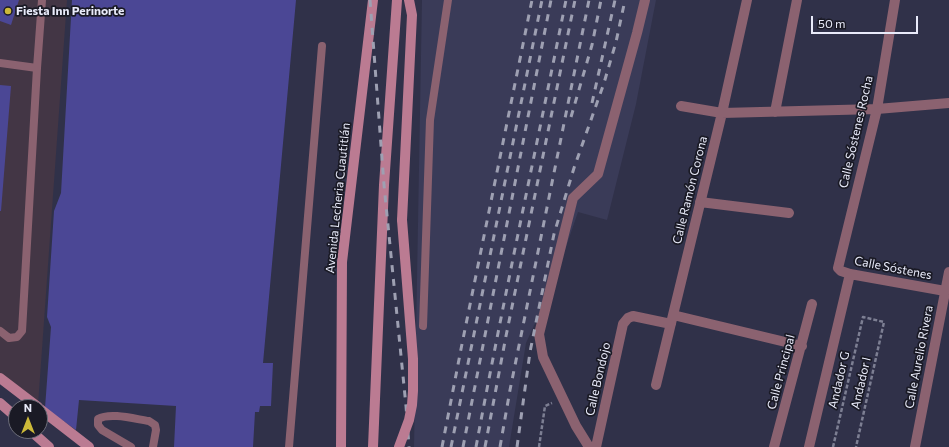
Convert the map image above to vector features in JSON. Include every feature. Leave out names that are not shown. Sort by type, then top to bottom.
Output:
[{"type":"main road","name":"Avenida Lecheria Cuautitlán","points":[[341,447],[342,262],[373,0]]},
{"type":"main road","points":[[373,447],[384,185],[397,0]]},
{"type":"main road","points":[[399,447],[409,420],[413,391],[413,359],[402,220],[412,15],[410,0]]},
{"type":"main road","points":[[0,378],[27,399]]},
{"type":"main road","points":[[0,403],[8,410]]},
{"type":"main road","points":[[48,415],[89,447]]},
{"type":"main road","points":[[40,439],[48,447]]},
{"type":"street","points":[[589,447],[576,426],[543,357],[538,334],[573,198],[598,174],[637,34],[644,0]]},
{"type":"street","name":"Calle Ramón Corona","points":[[656,385],[722,113],[747,0]]},
{"type":"street","points":[[775,112],[797,0]]},
{"type":"street","name":"Calle Sóstenes Rocha","points":[[838,268],[877,109],[895,0]]},
{"type":"street","points":[[681,106],[722,113],[877,109],[949,103]]},
{"type":"street","points":[[700,202],[789,213]]},
{"type":"street","name":"Calle Sóstenes","points":[[838,268],[841,271],[850,274],[946,291]]},
{"type":"street","name":"Calle Aurelio Rivera","points":[[915,447],[944,323],[949,272]]},
{"type":"street","points":[[809,447],[850,274]]},
{"type":"street","name":"Calle Principal","points":[[774,447],[812,304]]},
{"type":"street","name":"Calle Bondojo","points":[[596,447],[623,324],[628,318],[633,316],[672,319]]},
{"type":"street","points":[[672,319],[802,346]]},
{"type":"lane","points":[[0,331],[8,338],[17,337],[22,331],[42,0]]},
{"type":"lane","points":[[423,326],[430,120],[448,0]]},
{"type":"lane","points":[[289,447],[322,46]]},
{"type":"lane","points":[[0,63],[37,68]]},
{"type":"lane","points":[[131,447],[102,430],[98,425],[98,419],[103,416],[110,416],[149,421],[155,424],[156,430],[154,447]]},
{"type":"path","name":"Andador G","points":[[832,447],[863,317],[884,322]]},
{"type":"path","name":"Andador I","points":[[856,447],[884,322]]},
{"type":"path","points":[[539,447],[545,406],[562,398]]},
{"type":"shaded area","points":[[0,0],[67,0],[38,399],[31,399],[0,373]]},
{"type":"shaded area","points":[[422,0],[656,0],[636,104],[607,220],[578,212],[554,282],[526,343],[509,447],[414,447]]},
{"type":"building","name":"Fiesta Inn Perinorte","points":[[0,0],[19,0],[11,25],[0,21]]},
{"type":"building","points":[[72,0],[296,0],[263,363],[273,363],[271,406],[260,406],[259,412],[255,412],[253,447],[174,447],[176,406],[79,400],[76,430],[48,410],[48,399],[46,399],[51,327],[47,317],[54,211],[61,193]]},
{"type":"building","points":[[0,85],[11,86],[1,211],[0,211]]},
{"type":"railway","points":[[370,0],[384,185],[409,447]]},
{"type":"railway","points":[[442,447],[532,0]]},
{"type":"railway","points":[[451,447],[542,0]]},
{"type":"railway","points":[[463,447],[551,0]]},
{"type":"railway","points":[[476,447],[566,0]]},
{"type":"railway","points":[[485,447],[506,336],[575,0]]},
{"type":"railway","points":[[500,447],[510,390],[589,0]]},
{"type":"railway","points":[[571,117],[592,45],[601,0]]},
{"type":"railway","points":[[592,103],[615,0]]},
{"type":"railway","points":[[517,447],[530,352],[554,234],[574,168],[604,83],[616,42],[625,0]]},
{"type":"place","name":"Fiesta Inn Perinorte","points":[[8,11]]}]
